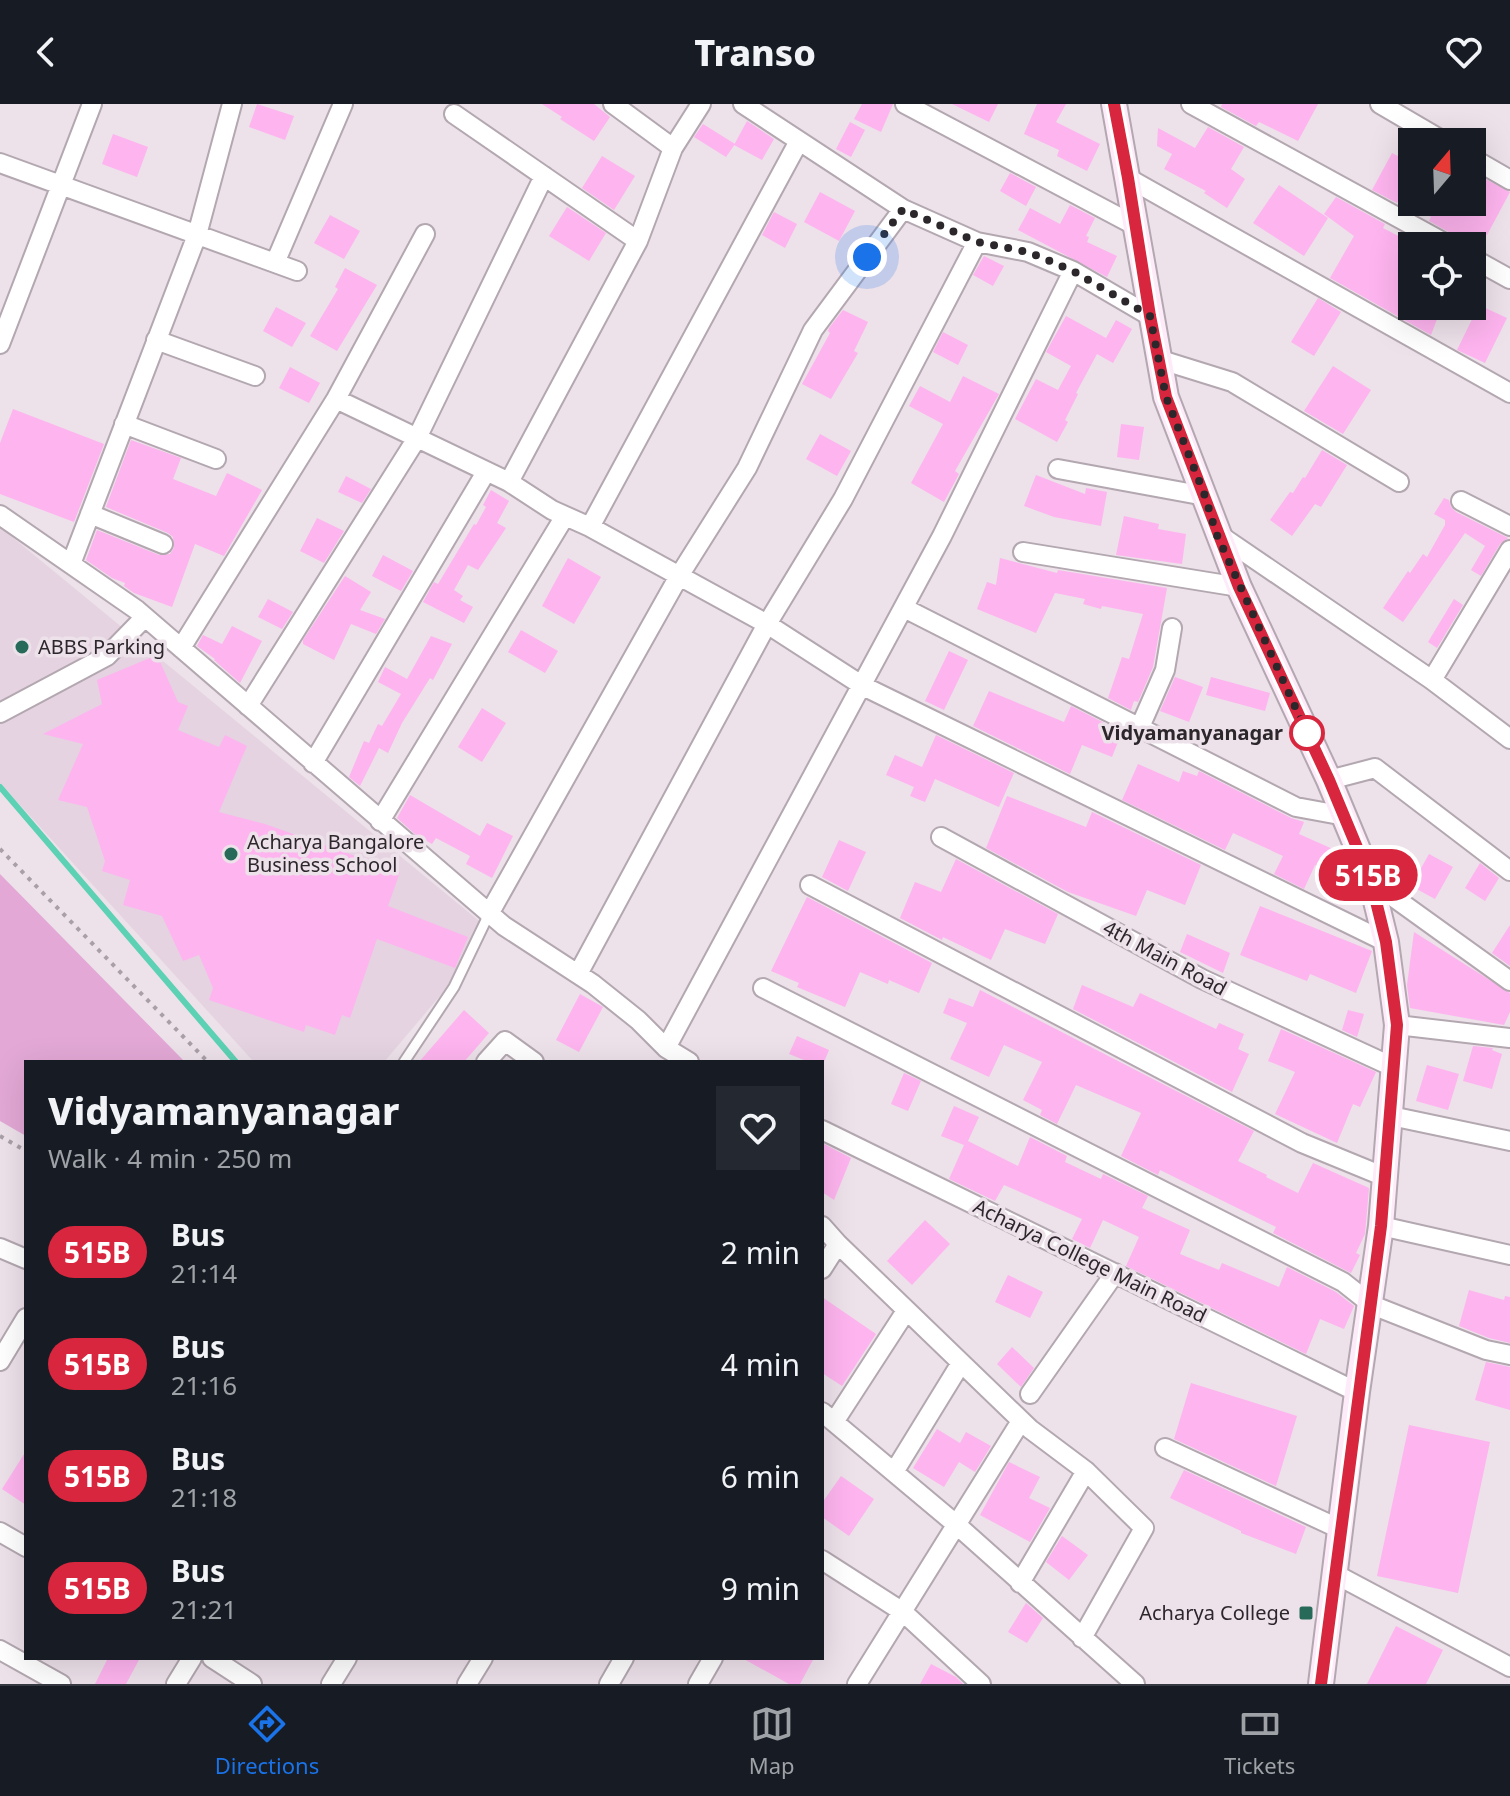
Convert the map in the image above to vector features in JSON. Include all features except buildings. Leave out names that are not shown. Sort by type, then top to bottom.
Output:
[{"type":"main road","points":[[1114,104],[1166,397],[1205,496],[1216,533],[1329,780],[1371,881],[1386,942],[1397,1025],[1372,1305],[1357,1392],[1321,1684]]},
{"type":"street","points":[[0,344],[92,104]]},
{"type":"street","points":[[71,564],[197,235],[232,104]]},
{"type":"street","points":[[275,263],[343,104]]},
{"type":"street","points":[[613,104],[673,148]]},
{"type":"street","points":[[509,482],[638,241],[673,148],[701,104]]},
{"type":"street","points":[[743,104],[903,209],[977,242],[1028,252],[1073,271],[1150,316]]},
{"type":"street","points":[[905,104],[1134,225]]},
{"type":"street","points":[[1191,104],[1424,232]]},
{"type":"street","points":[[1380,104],[1421,128]]},
{"type":"street","points":[[454,114],[638,241]]},
{"type":"street","points":[[590,527],[799,141]]},
{"type":"street","points":[[0,163],[297,271]]},
{"type":"street","points":[[1486,166],[1510,180]]},
{"type":"street","points":[[248,706],[417,438],[544,176]]},
{"type":"street","points":[[1128,178],[1510,393]]},
{"type":"street","points":[[489,914],[679,576],[747,468],[813,330],[903,209]]},
{"type":"street","points":[[181,648],[336,399],[425,234]]},
{"type":"street","points":[[578,974],[767,624],[843,499],[977,242]]},
{"type":"street","points":[[1486,266],[1510,279]]},
{"type":"street","points":[[666,1048],[904,608],[1073,271]]},
{"type":"street","points":[[156,340],[255,376]]},
{"type":"street","points":[[1158,359],[1232,382],[1399,482]]},
{"type":"street","points":[[336,399],[509,482],[565,516],[767,624],[863,686],[1386,942]]},
{"type":"street","points":[[124,424],[216,459]]},
{"type":"street","points":[[1058,469],[1205,496]]},
{"type":"street","points":[[313,763],[486,472]]},
{"type":"street","points":[[1461,501],[1510,526]]},
{"type":"street","points":[[90,514],[163,544]]},
{"type":"street","points":[[0,515],[145,617],[489,914],[578,974],[638,1020],[666,1048],[686,1060]]},
{"type":"street","points":[[380,821],[565,516]]},
{"type":"street","points":[[1216,533],[1432,680],[1510,739]]},
{"type":"street","points":[[1432,680],[1510,550]]},
{"type":"street","points":[[1023,552],[1239,587]]},
{"type":"street","points":[[904,608],[1296,807],[1345,816]]},
{"type":"street","points":[[0,713],[107,656],[145,617]]},
{"type":"street","points":[[1140,727],[1165,670],[1172,628]]},
{"type":"street","points":[[1329,780],[1375,768],[1510,871]]},
{"type":"street","name":"4th Main Road","points":[[941,837],[1202,979],[1393,1067]]},
{"type":"street","points":[[1371,881],[1510,981]]},
{"type":"street","points":[[810,885],[1302,1143],[1385,1177]]},
{"type":"street","points":[[763,988],[1343,1282],[1372,1305],[1486,1350],[1510,1355]]},
{"type":"street","points":[[1397,1025],[1510,1038]]},
{"type":"street","points":[[488,1060],[505,1041],[531,1060]]},
{"type":"street","points":[[1391,1116],[1510,1141]]},
{"type":"street","name":"Acharya College Main Road","points":[[824,1131],[1357,1392]]},
{"type":"street","points":[[1381,1226],[1510,1255]]},
{"type":"street","points":[[824,1228],[1021,1421],[1086,1471],[1144,1528],[1082,1638]]},
{"type":"street","points":[[824,1266],[838,1244]]},
{"type":"street","points":[[0,1248],[24,1258]]},
{"type":"street","points":[[1030,1394],[1115,1273]]},
{"type":"street","points":[[906,1311],[828,1417],[958,1526],[1135,1684]]},
{"type":"street","points":[[0,1361],[24,1321]]},
{"type":"street","points":[[894,1472],[961,1363]]},
{"type":"street","points":[[857,1684],[1021,1421]]},
{"type":"street","points":[[1165,1448],[1342,1530]]},
{"type":"street","points":[[1020,1583],[1086,1471]]},
{"type":"street","points":[[0,1532],[24,1546]]},
{"type":"street","points":[[824,1561],[903,1612],[981,1684]]},
{"type":"street","points":[[1335,1574],[1510,1667]]},
{"type":"street","points":[[0,1650],[61,1684]]},
{"type":"street","points":[[176,1684],[191,1660]]},
{"type":"street","points":[[215,1660],[252,1684]]},
{"type":"street","points":[[331,1684],[346,1660]]},
{"type":"street","points":[[467,1684],[482,1660]]},
{"type":"street","points":[[609,1684],[623,1660]]},
{"type":"street","points":[[698,1684],[712,1660]]},
{"type":"lane","points":[[405,1060],[454,987],[489,914]]},
{"type":"path","points":[[0,849],[206,1060]]},
{"type":"path","points":[[0,1136],[24,1150]]},
{"type":"shaded area","name":"Acharya Bangalore Business School","points":[[0,527],[484,925],[445,990],[386,1060],[252,1060],[0,783]]},
{"type":"shaded area","points":[[0,874],[183,1060],[24,1060],[24,1135],[0,1121]]},
{"type":"waterway","points":[[0,787],[234,1060]]},
{"type":"bus line","name":"515B","points":[[1114,104],[1166,397],[1205,496],[1216,533],[1329,780],[1371,881],[1386,942],[1395,1000],[1397,1025],[1381,1226],[1321,1684]]},
{"type":"place","name":"ABBS Parking","points":[[22,647]]},
{"type":"place","name":"Vidyamanyanagar","points":[[1307,733]]},
{"type":"place","name":"Acharya Bangalore Business School","points":[[231,854]]},
{"type":"place","name":"Acharya College","points":[[1306,1613]]},
{"type":"route","points":[[867,257],[903,209],[977,242],[1028,252],[1050,261],[1150,316],[1166,397],[1205,496],[1216,533],[1307,733]]}]
